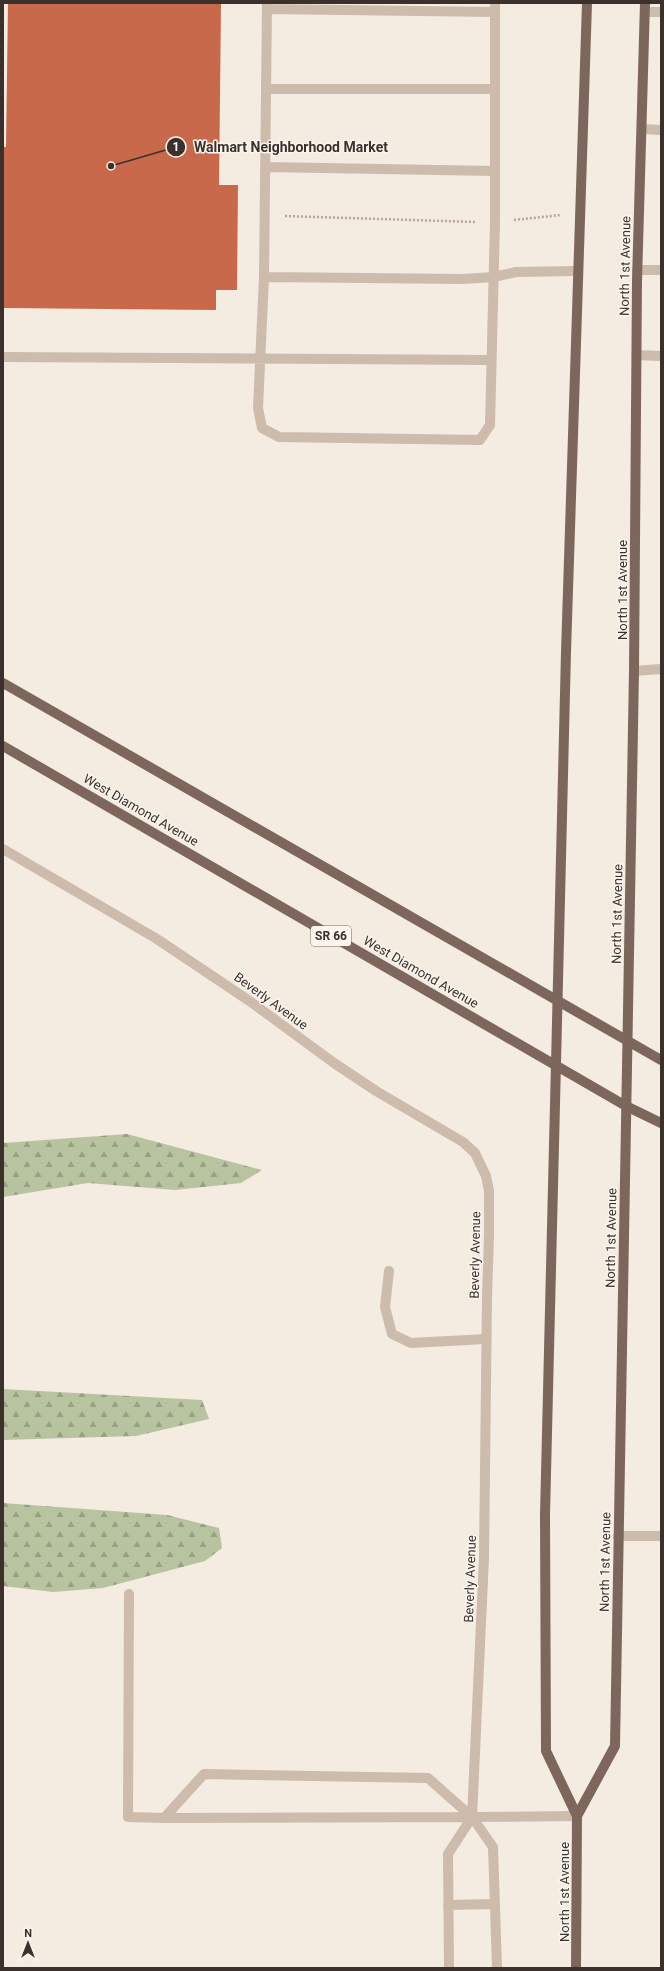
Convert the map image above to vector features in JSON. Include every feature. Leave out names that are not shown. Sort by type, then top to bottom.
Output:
[{"type":"main road","name":"North 1st Avenue","points":[[576,1968],[577,1816],[546,1751],[545,1514],[566,644],[587,3]]},
{"type":"main road","name":"North 1st Avenue","points":[[577,1816],[615,1746],[634,671],[637,270],[645,7]]},
{"type":"main road","points":[[3,683],[661,1060]]},
{"type":"main road","name":"West Diamond Avenue","points":[[3,746],[626,1106],[661,1123]]},
{"type":"street","points":[[267,6],[495,7],[495,222],[490,425],[480,440],[279,438],[262,428],[258,408],[264,277],[267,6]]},
{"type":"street","points":[[645,7],[661,12]]},
{"type":"street","points":[[266,89],[495,89]]},
{"type":"street","points":[[642,129],[661,130]]},
{"type":"street","points":[[265,167],[495,171]]},
{"type":"street","points":[[264,277],[463,279],[494,277],[516,272],[578,270]]},
{"type":"street","points":[[637,270],[661,270]]},
{"type":"street","points":[[637,355],[661,356]]},
{"type":"street","points":[[3,357],[261,360],[491,360]]},
{"type":"street","points":[[634,671],[661,669]]},
{"type":"street","name":"Beverly Avenue","points":[[3,849],[158,939],[251,1002],[334,1063],[376,1091],[463,1142],[475,1153],[486,1176],[488,1191],[489,1236],[486,1339],[484,1558],[472,1817]]},
{"type":"street","points":[[389,1271],[385,1306],[392,1334],[411,1343],[486,1339]]},
{"type":"street","points":[[618,1536],[661,1536]]},
{"type":"street","points":[[129,1594],[128,1817],[577,1816]]},
{"type":"street","points":[[164,1818],[204,1774],[428,1778],[472,1817],[494,1847],[497,1968]]},
{"type":"street","points":[[449,1968],[448,1854],[472,1817]]},
{"type":"street","points":[[448,1905],[495,1904]]},
{"type":"path","points":[[265,215],[495,222],[581,212]]},
{"type":"green space","points":[[127,1134],[262,1170],[241,1183],[175,1190],[88,1183],[3,1197],[3,1143]]},
{"type":"green space","points":[[3,1389],[202,1400],[209,1419],[136,1436],[3,1440]]},
{"type":"green space","points":[[3,1503],[167,1515],[219,1528],[222,1548],[205,1561],[103,1588],[53,1592],[3,1586]]},
{"type":"building","points":[[8,3],[221,3],[219,185],[238,185],[237,290],[216,290],[216,310],[3,308],[3,147],[6,147]]},
{"type":"place","name":"Walmart Neighborhood Market","points":[[111,166]]}]
